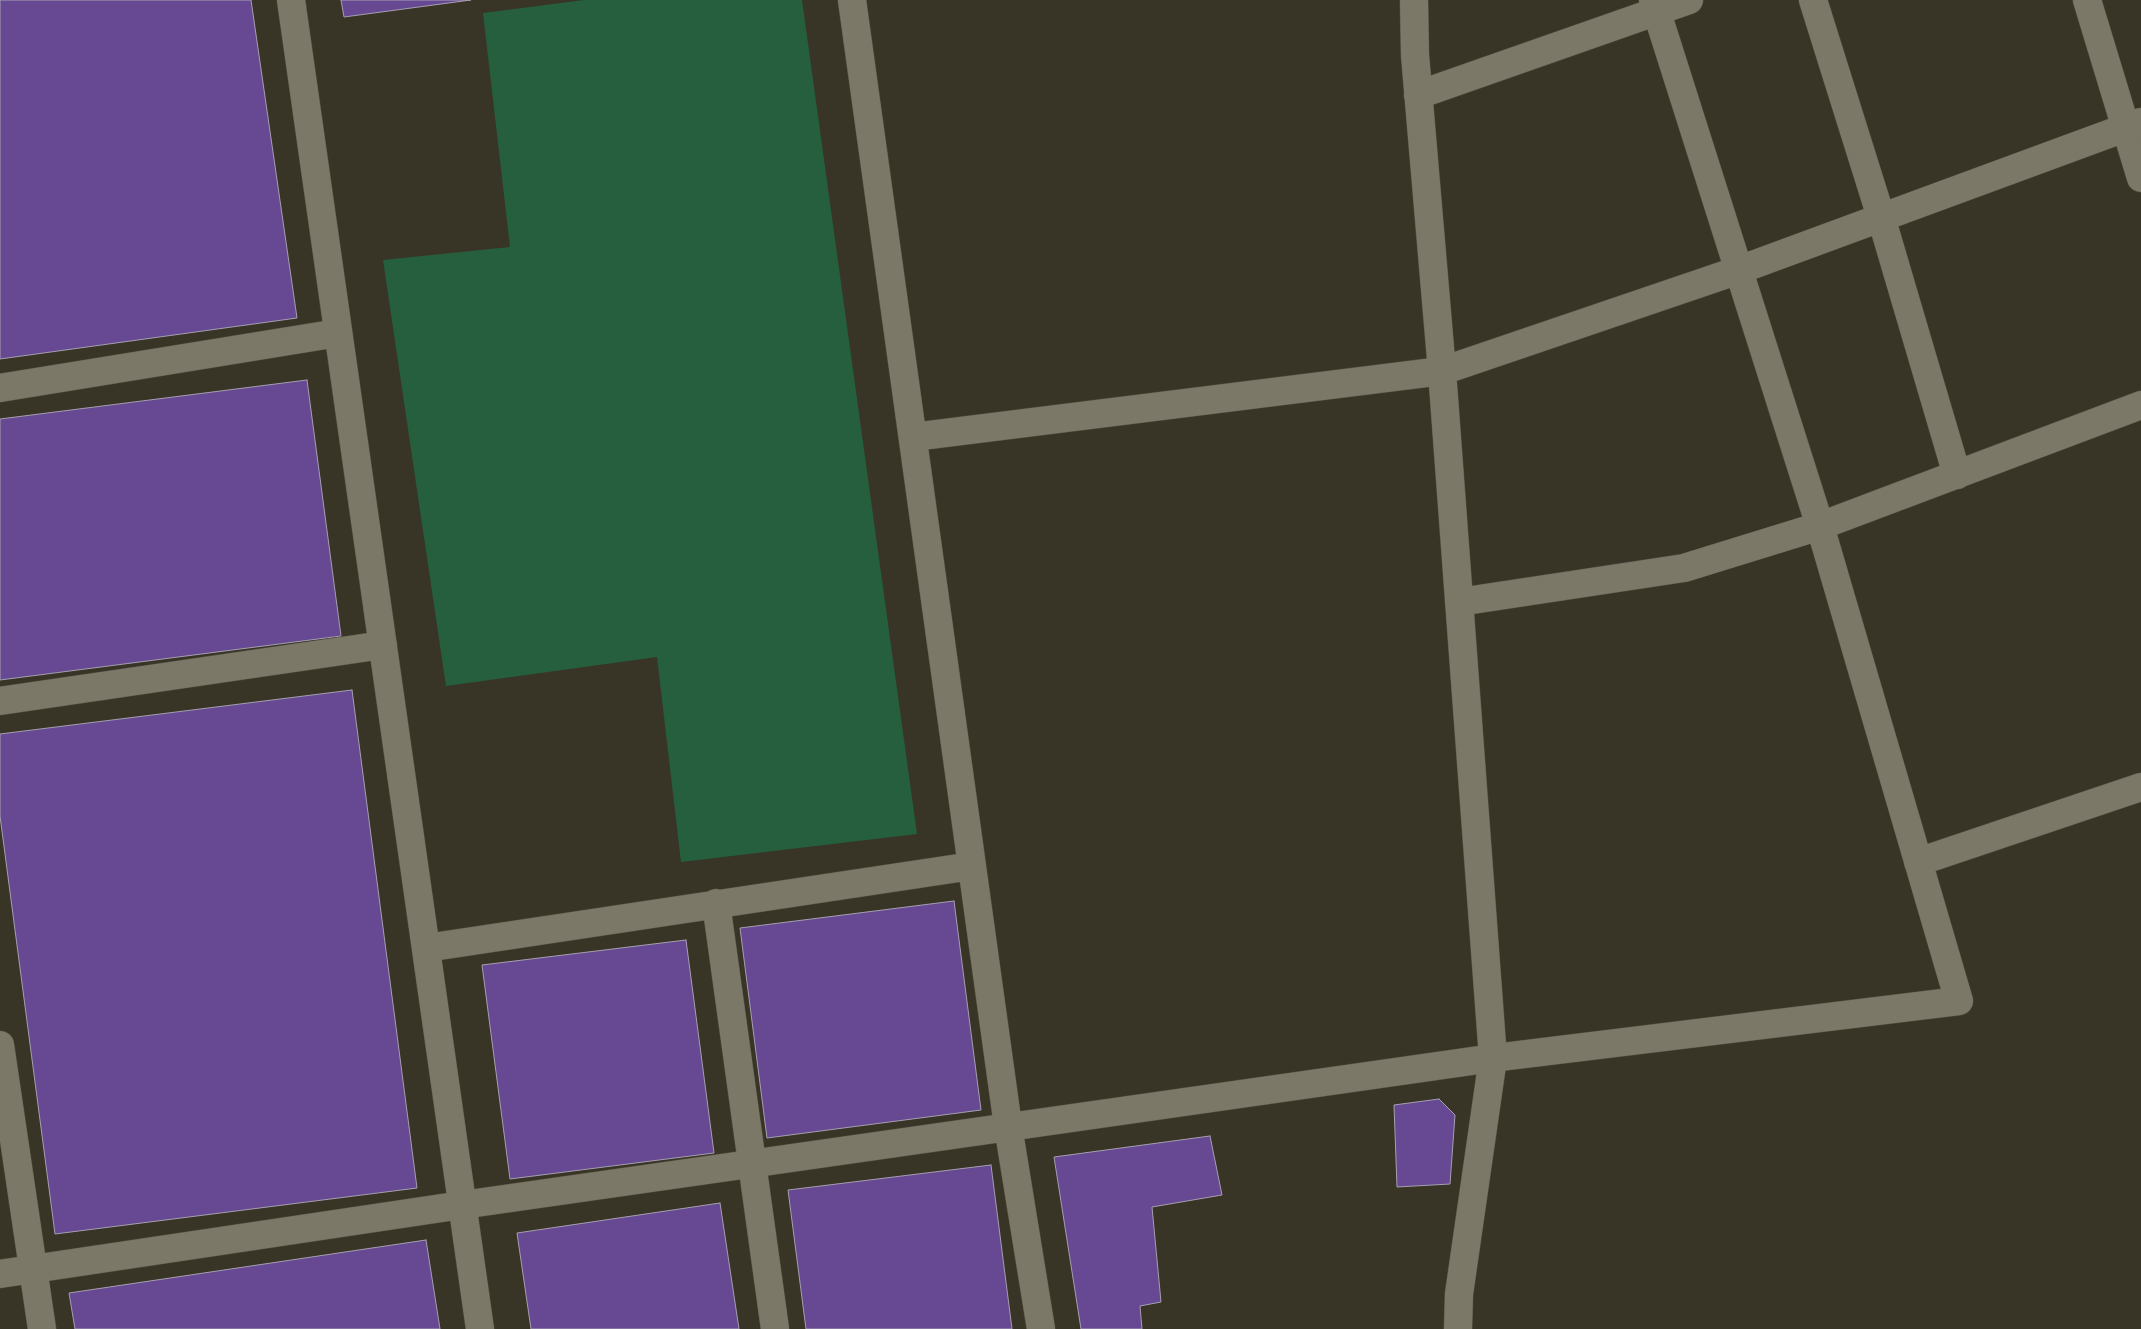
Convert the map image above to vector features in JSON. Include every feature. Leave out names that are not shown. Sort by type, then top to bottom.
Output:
[{"type":"street","points":[[291,0],[480,1329]]},
{"type":"street","points":[[852,0],[1008,1126],[1041,1329]]},
{"type":"street","points":[[1414,0],[1418,94],[1442,371],[1493,1058],[1459,1294],[1458,1329]]},
{"type":"street","points":[[1418,94],[1655,6],[1689,0]]},
{"type":"street","points":[[1813,0],[1881,218],[1957,474]]},
{"type":"street","points":[[2087,0],[2133,125],[2141,178]]},
{"type":"street","points":[[0,1274],[751,1163],[1493,1058],[1959,1001],[1820,526],[1655,6]]},
{"type":"street","points":[[913,437],[1442,371],[1739,270],[2133,125]]},
{"type":"street","points":[[0,388],[338,333]]},
{"type":"street","points":[[1459,602],[1684,568],[1820,526],[2141,405]]},
{"type":"street","points":[[0,701],[383,645]]},
{"type":"street","points":[[1918,862],[2141,787]]},
{"type":"street","points":[[426,948],[972,866]]},
{"type":"street","points":[[716,904],[775,1329]]},
{"type":"street","points":[[0,1045],[42,1329]]},
{"type":"green space","points":[[584,0],[802,0],[917,834],[681,862],[657,657],[446,686],[383,260],[510,247],[483,13]]},
{"type":"building","points":[[0,0],[251,0],[297,318],[0,359]]},
{"type":"building","points":[[341,0],[471,0],[344,17]]},
{"type":"building","points":[[307,380],[341,636],[0,680],[0,419]]},
{"type":"building","points":[[352,690],[417,1188],[55,1234],[0,816],[0,734]]},
{"type":"building","points":[[954,901],[981,1110],[767,1138],[740,928]]},
{"type":"building","points":[[686,940],[714,1153],[510,1179],[482,965]]},
{"type":"building","points":[[1439,1099],[1455,1115],[1450,1184],[1397,1187],[1394,1105]]},
{"type":"building","points":[[1210,1136],[1222,1195],[1152,1207],[1161,1302],[1140,1306],[1142,1329],[1081,1329],[1054,1157]]},
{"type":"building","points":[[991,1165],[1012,1329],[806,1329],[788,1190]]},
{"type":"building","points":[[720,1203],[739,1329],[531,1329],[517,1233]]},
{"type":"building","points":[[426,1240],[440,1329],[75,1329],[69,1293]]}]
